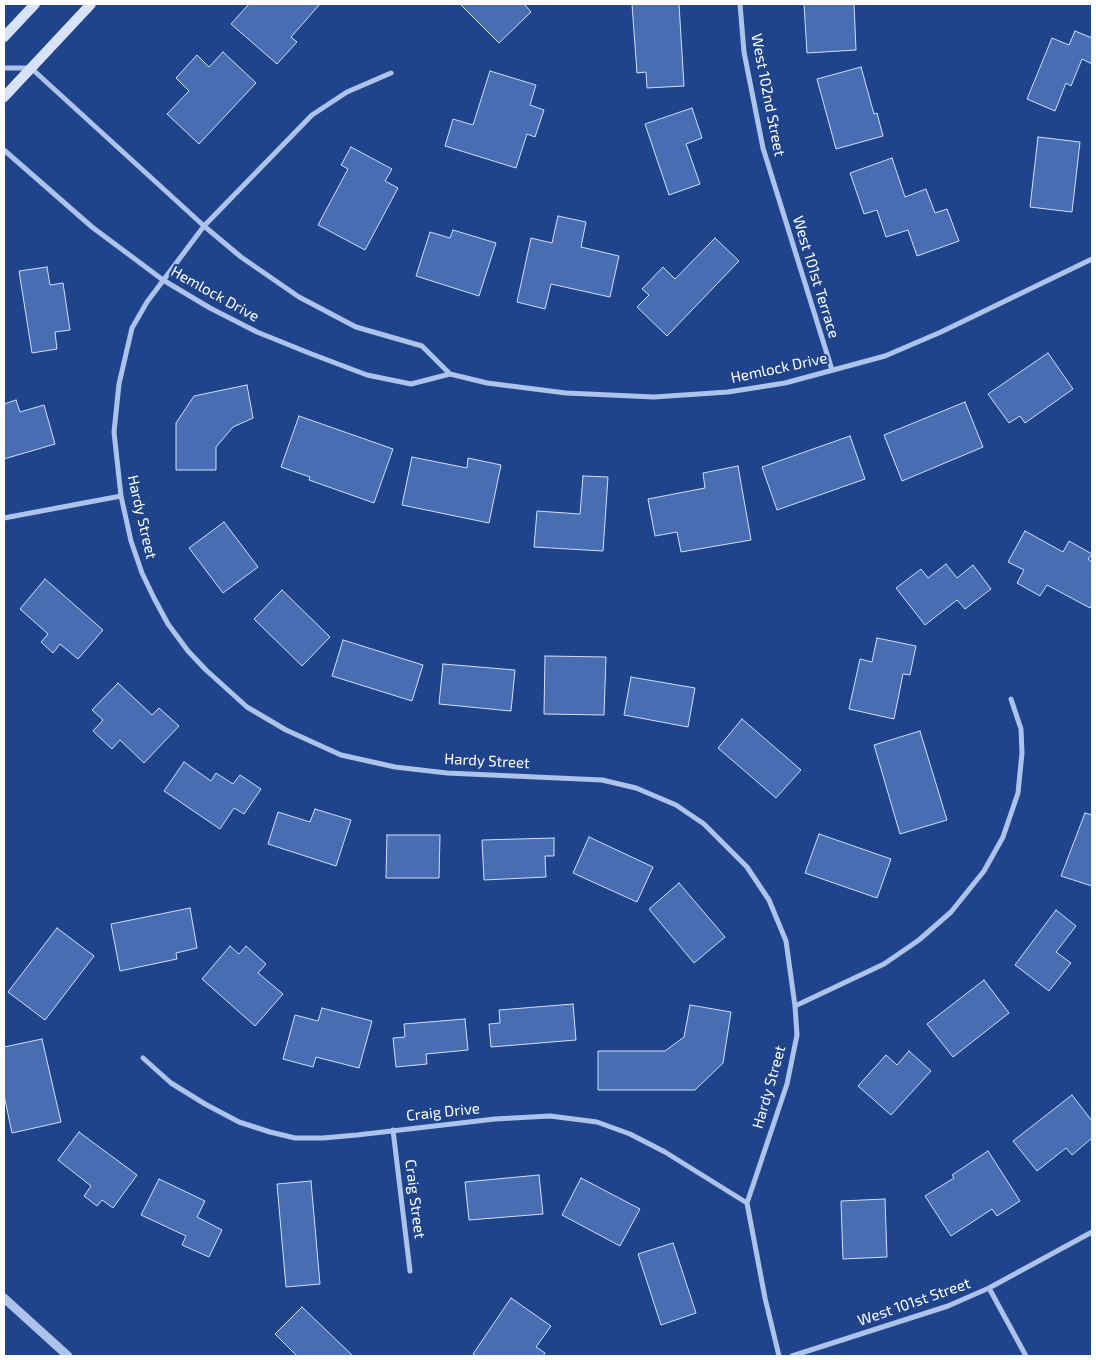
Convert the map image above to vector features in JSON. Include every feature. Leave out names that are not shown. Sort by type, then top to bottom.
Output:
[{"type":"main road","points":[[4,37],[35,4]]},
{"type":"main road","points":[[4,97],[91,4]]},
{"type":"street","name":"West 102nd Street","points":[[740,4],[744,52],[763,148],[776,191]]},
{"type":"street","points":[[4,68],[31,68],[204,226],[241,257],[299,297],[356,326],[422,346],[450,374]]},
{"type":"street","points":[[204,226],[312,115],[347,92],[391,73]]},
{"type":"street","name":"Hemlock Drive","points":[[4,150],[92,226],[163,280],[210,308],[257,332],[366,375],[411,384],[450,374],[487,383],[566,393],[654,397],[728,392],[785,383],[885,356],[941,332],[1092,259]]},
{"type":"street","name":"West 101st Terrace","points":[[776,191],[832,370]]},
{"type":"street","name":"Hardy Street","points":[[204,226],[146,302],[132,328],[119,384],[114,432],[121,496],[131,541],[142,572],[168,624],[188,651],[206,670],[247,707],[286,730],[341,754],[395,767],[447,772],[602,780],[636,788],[676,805],[704,824],[747,867],[769,900],[786,941],[797,1035],[786,1084],[747,1203],[765,1298],[779,1356]]},
{"type":"street","points":[[4,518],[121,496]]},
{"type":"street","points":[[795,1006],[884,964],[919,940],[951,912],[984,871],[1003,837],[1018,793],[1022,753],[1020,729],[1011,699]]},
{"type":"street","name":"Craig Drive","points":[[143,1058],[171,1082],[205,1104],[239,1122],[296,1138],[323,1138],[495,1119],[550,1116],[597,1122],[630,1134],[665,1152],[747,1203]]},
{"type":"street","name":"Craig Street","points":[[394,1130],[410,1271]]},
{"type":"street","name":"West 101st Street","points":[[792,1356],[948,1306],[989,1288],[1092,1232]]},
{"type":"street","points":[[989,1288],[1026,1356]]},
{"type":"street","points":[[4,1298],[68,1356]]},
{"type":"building","points":[[249,4],[320,4],[291,37],[297,42],[277,64],[231,24]]},
{"type":"building","points":[[460,4],[524,4],[531,12],[499,43]]},
{"type":"building","points":[[632,4],[679,4],[684,86],[647,88],[646,72],[637,73]]},
{"type":"building","points":[[804,4],[854,4],[856,50],[807,53]]},
{"type":"building","points":[[1075,31],[1092,38],[1092,64],[1082,59],[1071,86],[1066,83],[1055,111],[1027,99],[1052,38],[1069,45]]},
{"type":"building","points":[[223,52],[256,83],[199,144],[167,114],[189,91],[176,78],[197,55],[209,67]]},
{"type":"building","points":[[861,67],[874,114],[877,113],[883,136],[836,149],[817,79]]},
{"type":"building","points":[[490,71],[536,85],[530,105],[544,110],[535,137],[527,134],[516,168],[445,146],[453,119],[473,125]]},
{"type":"building","points":[[692,108],[702,138],[686,144],[700,184],[669,195],[645,124]]},
{"type":"building","points":[[1038,137],[1080,142],[1072,212],[1030,207]]},
{"type":"building","points":[[351,147],[392,169],[385,181],[398,188],[365,250],[318,225],[348,169],[341,165]]},
{"type":"building","points":[[892,158],[905,197],[926,189],[935,213],[947,209],[959,241],[917,256],[908,230],[886,237],[877,210],[864,214],[850,173]]},
{"type":"building","points":[[558,216],[586,222],[581,247],[619,256],[610,297],[551,284],[545,309],[517,302],[531,238],[552,243]]},
{"type":"building","points":[[453,230],[496,243],[479,296],[416,276],[430,232],[450,238]]},
{"type":"building","points":[[715,238],[739,261],[667,336],[637,307],[649,295],[642,289],[663,267],[675,279]]},
{"type":"building","points":[[47,267],[50,285],[63,283],[70,330],[55,332],[57,349],[32,353],[19,271]]},
{"type":"building","points":[[1048,353],[1073,389],[1025,423],[1020,416],[1009,423],[988,394]]},
{"type":"building","points":[[247,385],[253,418],[233,427],[216,447],[216,470],[176,470],[176,423],[194,396]]},
{"type":"building","points":[[16,400],[20,412],[44,405],[55,444],[4,459],[4,404]]},
{"type":"building","points":[[965,402],[983,447],[902,481],[884,435]]},
{"type":"building","points":[[299,416],[393,449],[374,503],[309,480],[310,477],[281,467]]},
{"type":"building","points":[[850,436],[865,479],[777,510],[762,467]]},
{"type":"building","points":[[412,457],[467,468],[468,458],[501,465],[489,523],[402,505]]},
{"type":"building","points":[[738,466],[751,540],[681,552],[677,532],[655,536],[648,499],[705,488],[703,473]]},
{"type":"building","points":[[583,476],[608,477],[603,551],[534,547],[537,511],[580,514]]},
{"type":"building","points":[[224,522],[258,567],[223,593],[189,548]]},
{"type":"building","points":[[1025,531],[1063,552],[1069,541],[1092,554],[1088,559],[1092,562],[1092,604],[1090,608],[1047,585],[1040,596],[1017,583],[1024,570],[1008,562]]},
{"type":"building","points":[[946,564],[957,578],[973,565],[991,589],[965,609],[957,600],[925,625],[896,588],[921,569],[928,578]]},
{"type":"building","points":[[45,579],[103,630],[78,659],[60,644],[53,653],[41,642],[48,634],[20,609]]},
{"type":"building","points":[[282,590],[330,637],[302,666],[254,619]]},
{"type":"building","points":[[877,638],[916,646],[910,675],[903,674],[894,719],[849,709],[860,659],[872,662]]},
{"type":"building","points":[[343,640],[423,665],[412,701],[332,676]]},
{"type":"building","points":[[545,656],[606,657],[604,715],[544,714]]},
{"type":"building","points":[[443,664],[515,670],[511,711],[439,704]]},
{"type":"building","points":[[631,677],[695,688],[688,727],[624,715]]},
{"type":"building","points":[[118,683],[152,715],[159,708],[179,726],[144,763],[120,740],[112,749],[93,731],[103,720],[92,710]]},
{"type":"building","points":[[742,719],[801,770],[776,798],[718,748]]},
{"type":"building","points":[[920,731],[947,820],[900,834],[874,745]]},
{"type":"building","points":[[184,762],[211,781],[216,773],[233,784],[240,775],[261,789],[244,814],[234,808],[220,829],[164,791]]},
{"type":"building","points":[[315,809],[351,820],[336,866],[268,844],[278,812],[310,822]]},
{"type":"building","points":[[1085,813],[1092,815],[1092,886],[1061,876]]},
{"type":"building","points":[[819,834],[891,859],[877,898],[805,873]]},
{"type":"building","points":[[387,835],[440,835],[439,878],[386,878]]},
{"type":"building","points":[[589,837],[653,867],[637,902],[573,873]]},
{"type":"building","points":[[554,838],[554,856],[545,856],[546,877],[484,880],[482,840]]},
{"type":"building","points":[[679,883],[725,937],[694,963],[649,909]]},
{"type":"building","points":[[190,908],[197,948],[176,953],[177,959],[120,971],[111,924]]},
{"type":"building","points":[[1056,910],[1076,926],[1056,952],[1071,963],[1049,991],[1015,965]]},
{"type":"building","points":[[57,928],[94,956],[45,1020],[8,992]]},
{"type":"building","points":[[230,946],[239,954],[246,946],[266,964],[258,973],[283,994],[255,1026],[202,979]]},
{"type":"building","points":[[984,980],[1009,1013],[953,1057],[927,1024]]},
{"type":"building","points":[[573,1004],[576,1040],[491,1047],[489,1024],[500,1023],[499,1010]]},
{"type":"building","points":[[690,1005],[731,1012],[723,1063],[695,1090],[598,1090],[598,1051],[665,1051],[684,1037]]},
{"type":"building","points":[[322,1008],[372,1021],[359,1068],[316,1057],[313,1067],[283,1059],[295,1015],[318,1021]]},
{"type":"building","points":[[465,1019],[468,1050],[426,1054],[427,1064],[396,1067],[393,1038],[405,1037],[404,1024]]},
{"type":"building","points":[[42,1039],[61,1122],[12,1133],[4,1095],[4,1047]]},
{"type":"building","points":[[909,1051],[931,1071],[891,1115],[858,1086],[886,1055],[897,1065]]},
{"type":"building","points":[[1072,1095],[1092,1121],[1092,1138],[1072,1155],[1066,1148],[1037,1171],[1013,1141]]},
{"type":"building","points":[[79,1132],[137,1175],[113,1208],[102,1200],[97,1206],[84,1196],[91,1186],[58,1160]]},
{"type":"building","points":[[988,1151],[1020,1201],[997,1216],[992,1209],[951,1236],[925,1196],[954,1178],[952,1175]]},
{"type":"building","points":[[539,1175],[543,1214],[469,1220],[465,1182]]},
{"type":"building","points":[[581,1178],[640,1209],[620,1246],[562,1215]]},
{"type":"building","points":[[159,1179],[205,1201],[197,1217],[222,1230],[209,1257],[182,1245],[186,1236],[141,1215]]},
{"type":"building","points":[[311,1181],[320,1284],[286,1287],[277,1184]]},
{"type":"building","points":[[885,1199],[887,1257],[843,1259],[841,1201]]},
{"type":"building","points":[[673,1243],[696,1313],[661,1325],[638,1254]]},
{"type":"building","points":[[511,1298],[551,1326],[536,1347],[545,1353],[543,1356],[476,1356],[473,1354]]},
{"type":"building","points":[[302,1307],[353,1356],[297,1356],[275,1334]]}]
